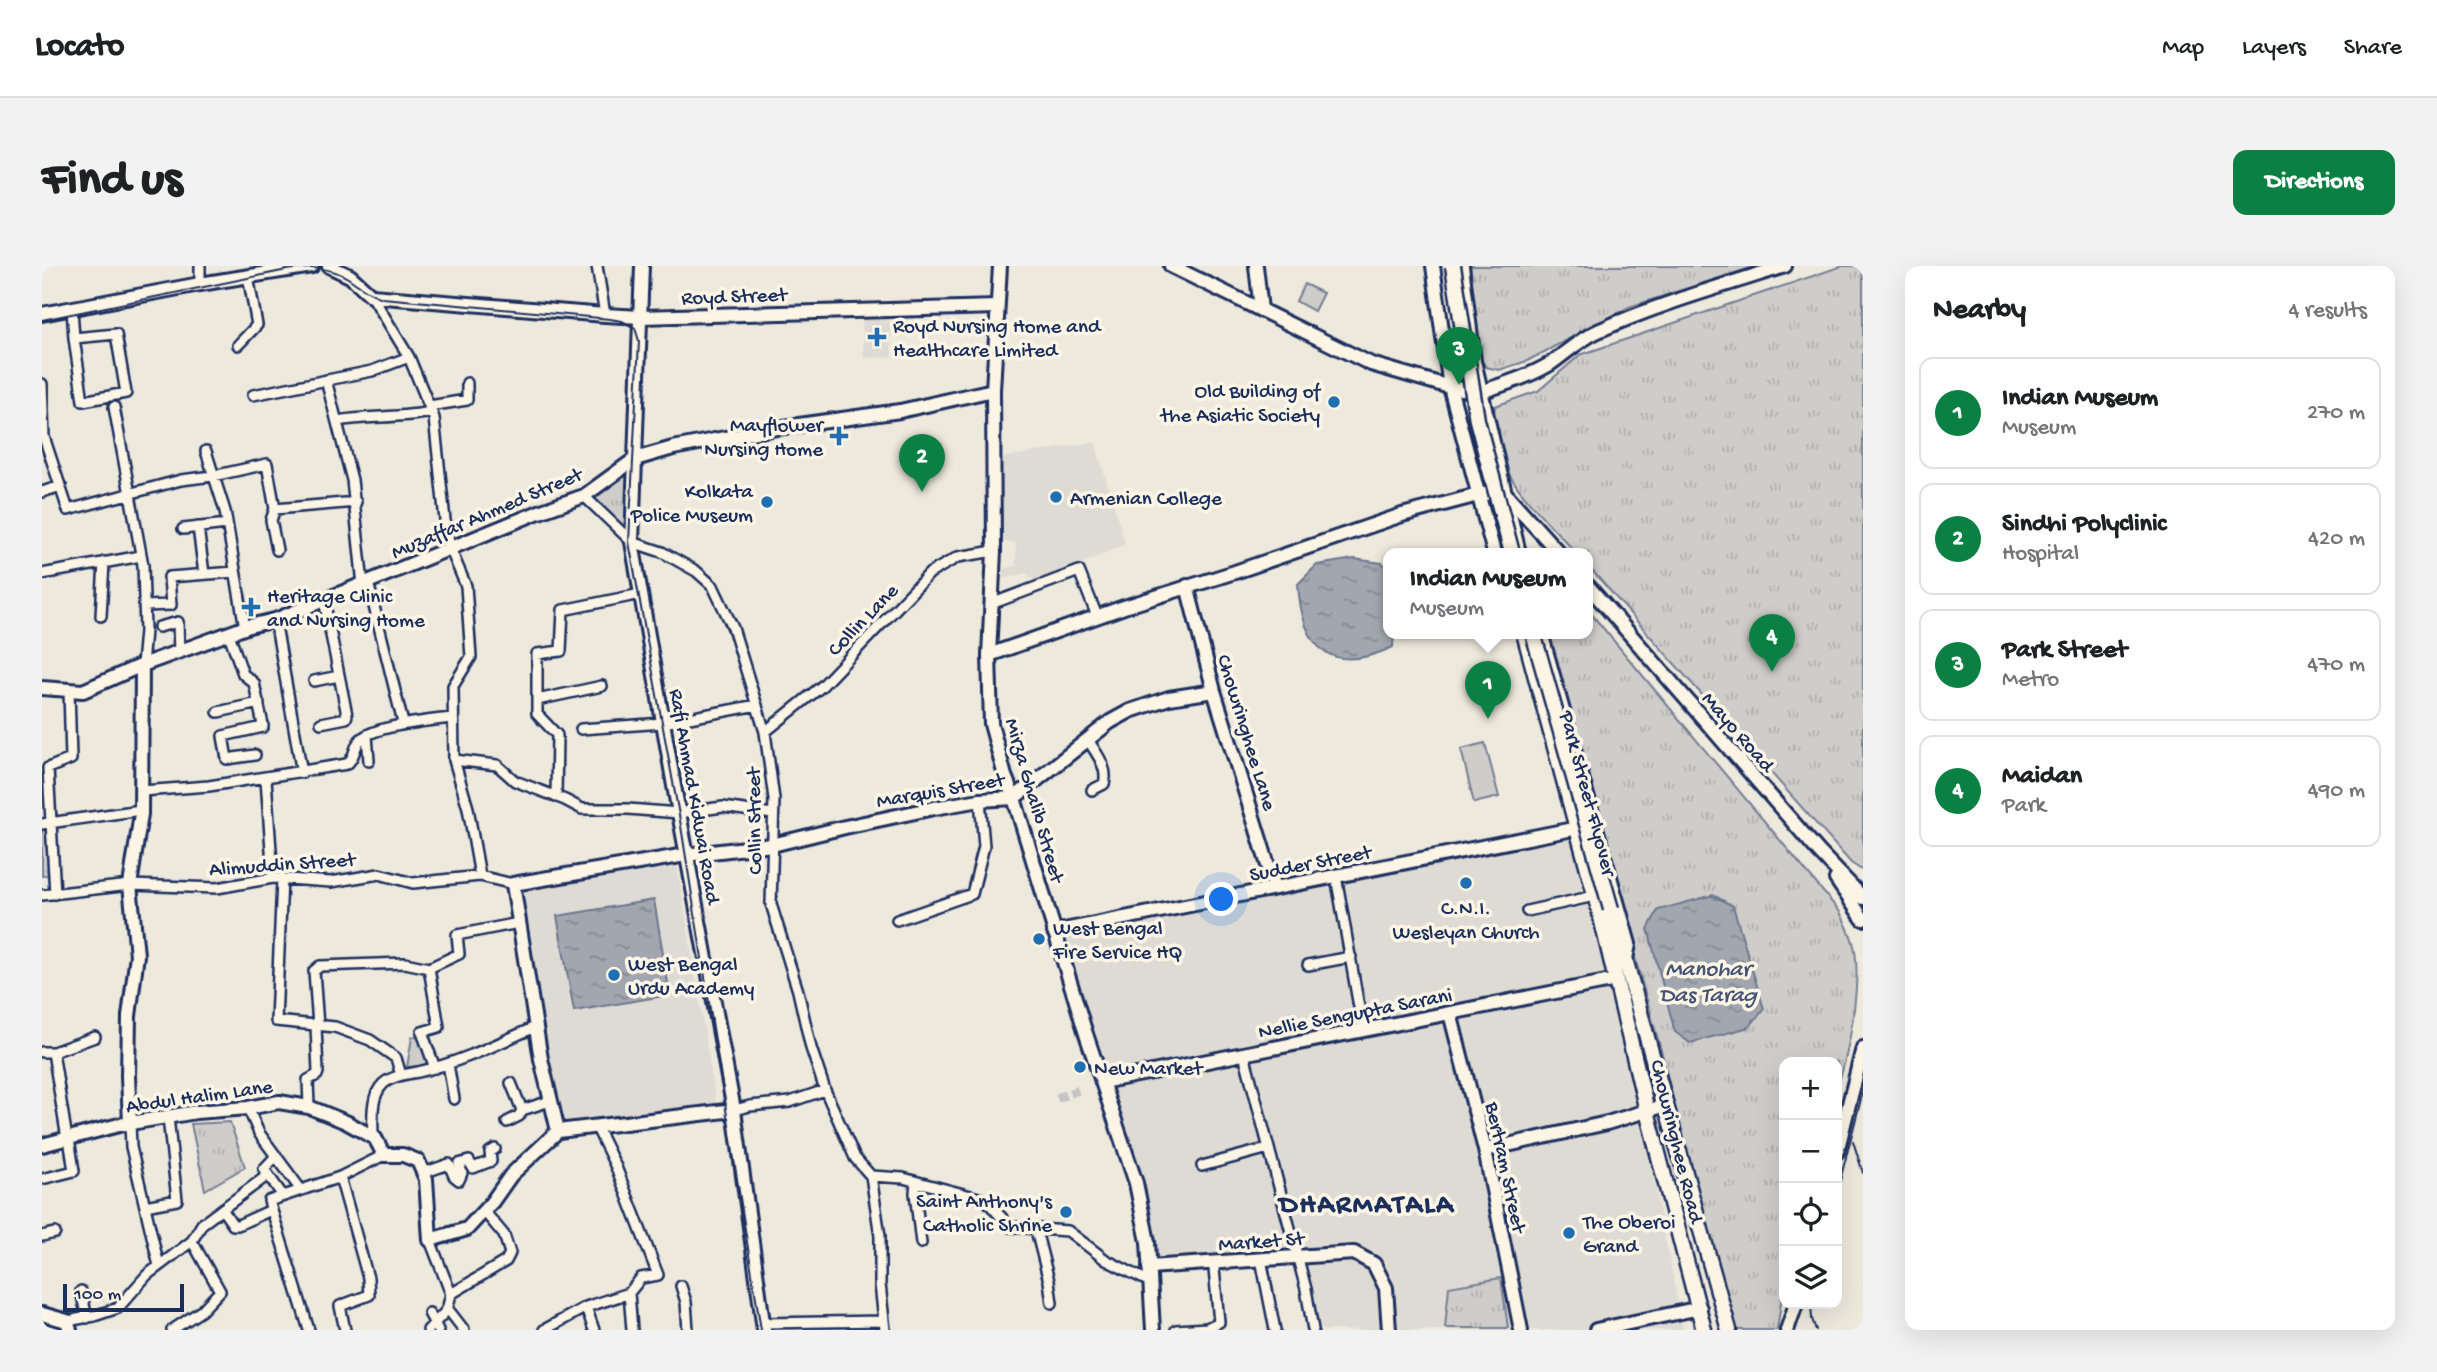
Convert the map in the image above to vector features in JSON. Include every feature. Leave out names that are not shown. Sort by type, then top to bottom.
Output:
[{"type":"main road","points":[[1443,266],[1468,422],[1501,548]]},
{"type":"main road","points":[[1453,266],[1477,420],[1511,548]]},
{"type":"main road","name":"Park Street Flyover","points":[[1526,639],[1619,961]]},
{"type":"main road","name":"Park Street Flyover","points":[[1535,639],[1605,911]]},
{"type":"main road","name":"Chowringhee Road","points":[[1619,961],[1616,980],[1704,1330]]},
{"type":"main road","name":"Chowringhee Road","points":[[1619,961],[1666,1105],[1729,1330]]},
{"type":"street","points":[[200,266],[200,284]]},
{"type":"street","points":[[42,314],[287,268],[312,266]]},
{"type":"street","points":[[597,266],[605,315]]},
{"type":"street","name":"Rafi Ahmad Kidwai Road","points":[[642,266],[632,542],[734,1110],[764,1327]]},
{"type":"street","name":"Mirza Ghalib Street","points":[[1000,266],[993,390],[994,551],[989,655],[992,724],[1005,776],[1014,797],[1054,932],[1136,1183],[1148,1242],[1153,1330]]},
{"type":"street","points":[[1171,266],[1371,364],[1450,387],[1481,392],[1525,377],[1551,363],[1564,351],[1594,333],[1636,315],[1785,266]]},
{"type":"street","points":[[1256,266],[1261,310]]},
{"type":"street","points":[[1433,266],[1450,387],[1493,548]]},
{"type":"street","points":[[1462,266],[1474,362],[1518,548]]},
{"type":"street","points":[[334,267],[350,276],[372,296],[410,357],[430,409],[450,548],[466,586],[471,657],[453,686],[454,760],[468,808],[480,876]]},
{"type":"street","points":[[238,345],[257,325],[248,276]]},
{"type":"street","name":"Royd Street","points":[[372,296],[641,317],[997,307]]},
{"type":"street","points":[[72,309],[74,338],[83,401],[126,393],[116,334],[74,338]]},
{"type":"street","points":[[253,395],[372,371],[410,357]]},
{"type":"street","points":[[326,380],[356,502],[366,583],[403,723]]},
{"type":"street","points":[[337,421],[364,417],[405,417],[467,400],[467,383]]},
{"type":"street","points":[[42,384],[44,437],[68,510],[181,480],[267,464],[275,509],[271,520],[276,550]]},
{"type":"street","name":"Muzaffar Ahmed Street","points":[[42,688],[83,691],[142,666],[245,628],[275,620],[584,496],[635,459],[673,448],[776,428],[900,411],[993,390]]},
{"type":"street","points":[[114,407],[141,556],[144,606],[142,792],[130,885],[137,955],[129,1016],[131,1147],[159,1266]]},
{"type":"street","points":[[206,452],[227,524],[245,628]]},
{"type":"street","points":[[42,492],[61,486]]},
{"type":"street","points":[[989,655],[1097,616],[1402,515],[1478,495],[1504,492]]},
{"type":"street","points":[[1504,492],[1554,548]]},
{"type":"street","name":"Collin Street","points":[[584,496],[632,542],[662,552],[695,571],[713,586],[733,628],[765,732],[774,799],[771,904],[825,1090],[855,1158],[871,1177]]},
{"type":"street","points":[[275,509],[356,502]]},
{"type":"street","points":[[183,529],[227,524]]},
{"type":"street","points":[[198,527],[204,575]]},
{"type":"street","name":"Collin Lane","points":[[765,732],[822,686],[930,573],[958,558],[994,551]]},
{"type":"street","points":[[42,574],[141,556]]},
{"type":"street","points":[[101,616],[104,562]]},
{"type":"street","points":[[991,604],[1079,571],[1097,616]]},
{"type":"street","points":[[144,606],[171,605],[169,577],[235,572]]},
{"type":"street","name":"Chowringhee Lane","points":[[1187,586],[1214,691],[1275,888]]},
{"type":"street","name":"Mayo Road","points":[[1593,592],[1819,852],[1863,898]]},
{"type":"street","points":[[556,797],[557,735],[537,713],[537,654],[561,651],[563,610],[640,594]]},
{"type":"street","points":[[321,723],[347,717],[324,600]]},
{"type":"street","points":[[275,620],[302,773]]},
{"type":"street","points":[[159,627],[178,622],[179,653]]},
{"type":"street","points":[[229,634],[243,674],[253,681],[262,727],[223,736],[227,759],[255,755]]},
{"type":"street","points":[[1519,639],[1573,829],[1604,952],[1619,961],[1629,944],[1543,639]]},
{"type":"street","points":[[314,681],[339,677]]},
{"type":"street","points":[[537,700],[602,687]]},
{"type":"street","points":[[55,894],[46,808],[48,768],[71,760],[69,690]]},
{"type":"street","name":"Marquis Street","points":[[688,855],[772,845],[845,827],[980,800],[1014,797],[1111,722],[1151,703],[1214,691]]},
{"type":"street","points":[[218,712],[259,703]]},
{"type":"street","points":[[581,729],[663,723],[757,705]]},
{"type":"street","points":[[142,792],[266,779],[347,764],[352,761],[359,741],[367,735],[403,723],[452,718]]},
{"type":"street","points":[[367,735],[369,761]]},
{"type":"street","points":[[1088,740],[1099,757],[1106,776],[1104,783],[1092,790]]},
{"type":"street","points":[[454,760],[497,765],[516,781],[582,809],[628,808],[679,813],[723,807],[773,814]]},
{"type":"street","points":[[266,779],[278,878],[276,1021],[335,1027],[370,1040],[396,1058],[401,1075]]},
{"type":"street","points":[[897,920],[972,894],[985,846],[980,800]]},
{"type":"street","points":[[47,823],[141,810]]},
{"type":"street","name":"Sudder Street","points":[[1054,932],[1573,829]]},
{"type":"street","points":[[1819,852],[1863,919]]},
{"type":"street","name":"Alimuddin Street","points":[[42,895],[130,885],[217,888],[278,878],[331,882],[379,874],[413,883],[480,876],[513,884],[688,855]]},
{"type":"street","points":[[1336,876],[1363,1030]]},
{"type":"street","points":[[513,884],[535,1027],[558,1131]]},
{"type":"street","points":[[1527,911],[1590,897]]},
{"type":"street","points":[[309,1107],[309,1080],[318,1072],[314,971],[320,966],[405,963],[429,968],[459,954],[457,934],[519,923]]},
{"type":"street","points":[[1308,965],[1351,957]]},
{"type":"street","points":[[429,968],[439,1027],[422,1032],[435,1068]]},
{"type":"street","name":"Nellie Sengupta Sarani","points":[[1102,1082],[1616,980]]},
{"type":"street","name":"Bertram Street","points":[[1450,1013],[1485,1150],[1521,1330]]},
{"type":"street","points":[[384,1155],[373,1137],[374,1099],[383,1084],[401,1075],[448,1064],[535,1027]]},
{"type":"street","points":[[42,1052],[53,1052],[95,1037]]},
{"type":"street","points":[[1842,1132],[1863,1048]]},
{"type":"street","points":[[42,1179],[74,1171],[53,1052]]},
{"type":"street","points":[[1244,1054],[1297,1257],[1313,1330]]},
{"type":"street","points":[[448,1064],[454,1099]]},
{"type":"street","points":[[511,1083],[522,1110]]},
{"type":"street","points":[[430,1240],[467,1229],[510,1175],[558,1131],[790,1102],[825,1090]]},
{"type":"street","points":[[507,1122],[519,1116],[522,1110],[550,1101]]},
{"type":"street","name":"Abdul Halim Lane","points":[[42,1145],[130,1123],[279,1102],[309,1107],[346,1122],[373,1137]]},
{"type":"street","points":[[1485,1150],[1607,1123],[1666,1105]]},
{"type":"street","points":[[248,1108],[256,1128],[301,1190]]},
{"type":"street","points":[[145,1206],[177,1200],[168,1117]]},
{"type":"street","points":[[548,1329],[586,1307],[629,1293],[641,1278],[658,1275],[616,1167],[596,1126]]},
{"type":"street","points":[[1202,1166],[1269,1148]]},
{"type":"street","points":[[423,1173],[449,1164],[454,1176],[459,1180],[459,1164],[469,1161],[473,1168],[491,1161],[490,1152],[495,1149]]},
{"type":"street","points":[[309,1330],[269,1201],[340,1177],[384,1155],[403,1155],[418,1161],[426,1179],[430,1240],[451,1294],[447,1308],[433,1328]]},
{"type":"street","points":[[275,1157],[264,1169],[283,1196]]},
{"type":"street","points":[[42,1314],[69,1326],[118,1308],[147,1275],[192,1241],[202,1224],[268,1175]]},
{"type":"street","points":[[340,1177],[368,1278],[369,1295],[340,1306],[345,1330]]},
{"type":"street","points":[[764,1327],[885,1325],[880,1284],[880,1236],[871,1177],[903,1178],[986,1200],[1010,1227],[1068,1231],[1106,1260],[1150,1282]]},
{"type":"street","points":[[916,1182],[921,1243]]},
{"type":"street","points":[[222,1209],[233,1225],[271,1210]]},
{"type":"street","points":[[451,1294],[506,1261],[510,1253],[503,1235],[484,1211]]},
{"type":"street","points":[[1036,1230],[1052,1303]]},
{"type":"street","points":[[42,1236],[55,1233]]},
{"type":"street","points":[[172,1330],[201,1311],[220,1291],[192,1241]]},
{"type":"street","name":"Market St","points":[[1149,1267],[1354,1253],[1374,1264],[1386,1288],[1390,1330]]},
{"type":"street","points":[[1261,1259],[1275,1330]]},
{"type":"street","points":[[1176,1330],[1207,1328],[1219,1322],[1215,1262]]},
{"type":"street","points":[[681,1286],[687,1302],[688,1330]]},
{"type":"street","points":[[81,1291],[87,1318]]},
{"type":"street","points":[[629,1293],[632,1330]]},
{"type":"street","points":[[586,1307],[594,1330]]},
{"type":"street","points":[[447,1308],[464,1330]]},
{"type":"street","points":[[1604,1329],[1636,1326],[1700,1308]]},
{"type":"street","points":[[1787,1330],[1794,1309]]},
{"type":"street","points":[[429,1313],[433,1328]]},
{"type":"shaded area","name":"Royd Nursing Home and Healthcare Limited","points":[[890,316],[892,357],[864,358],[862,317]]},
{"type":"shaded area","name":"Armenian College","points":[[1095,442],[1125,544],[1038,584],[1026,573],[1004,579],[1004,568],[1016,566],[1016,543],[1004,542],[1000,458]]},
{"type":"shaded area","points":[[1570,834],[1607,979],[1104,1078],[1059,935]]},
{"type":"shaded area","name":"West Bengal Urdu Academy","points":[[676,858],[717,1108],[561,1129],[545,1061],[519,888]]},
{"type":"shaded area","points":[[1608,986],[1639,1103],[1683,1330],[1314,1330],[1299,1254],[1150,1264],[1150,1239],[1105,1084]]},
{"type":"green space","points":[[1470,266],[1758,266],[1629,307],[1527,361],[1499,370],[1486,367],[1479,356]]},
{"type":"green space","points":[[1842,266],[1863,266],[1863,871],[1851,863],[1593,572],[1593,548],[1571,548],[1526,498],[1505,467],[1497,450],[1493,430],[1495,406],[1538,391],[1580,355]]},
{"type":"green space","points":[[1304,284],[1323,293],[1314,311],[1296,301]]},
{"type":"green space","points":[[632,465],[628,534],[591,496]]},
{"type":"green space","points":[[1593,616],[1840,912],[1856,956],[1853,1015],[1842,1069],[1842,1057],[1779,1057],[1780,1309],[1777,1330],[1727,1330],[1664,1061],[1546,639],[1593,639]]},
{"type":"green space","points":[[1485,743],[1499,797],[1474,803],[1461,749]]},
{"type":"green space","points":[[47,829],[52,874],[42,876],[42,830]]},
{"type":"green space","points":[[423,1034],[432,1065],[407,1067],[412,1037]]},
{"type":"green space","points":[[230,1122],[245,1167],[205,1190],[191,1124]]},
{"type":"green space","points":[[1501,1278],[1508,1328],[1445,1328],[1449,1287]]},
{"type":"water","points":[[1354,559],[1383,564],[1383,639],[1394,639],[1393,647],[1352,659],[1336,657],[1323,651],[1313,640],[1306,625],[1298,584],[1317,565]]},
{"type":"water","name":"Manohar Das Tarag","points":[[1713,895],[1733,906],[1764,1009],[1749,1027],[1690,1043],[1675,1032],[1648,929],[1658,910]]},
{"type":"water","points":[[654,900],[670,995],[574,1011],[557,916]]},
{"type":"tunnel","points":[[1057,1098],[1079,1090]]},
{"type":"tram line","points":[[42,320],[287,270],[311,268],[341,274],[383,298],[610,319],[622,321],[635,328],[639,341],[629,542],[681,826],[761,1330]]},
{"type":"tram line","points":[[1839,1183],[1863,1091]]},
{"type":"tram line","points":[[1853,1141],[1863,1173]]},
{"type":"tram line","points":[[1811,1309],[1816,1330]]},
{"type":"place","name":"Royd Nursing Home and Healthcare Limited","points":[[877,337]]},
{"type":"place","name":"Park Street","points":[[1459,385]]},
{"type":"place","name":"Old Building of the Asiatic Society","points":[[1334,402]]},
{"type":"place","name":"Mayflower Nursing Home","points":[[839,436]]},
{"type":"place","name":"Sindhi Polyclinic","points":[[922,492]]},
{"type":"place","name":"Armenian College","points":[[1056,497]]},
{"type":"place","name":"Kolkata Police Museum","points":[[767,502]]},
{"type":"place","name":"Heritage Clinic and Nursing Home","points":[[251,607]]},
{"type":"place","name":"Maidan","points":[[1772,672]]},
{"type":"place","name":"Indian Museum","points":[[1488,719]]},
{"type":"place","name":"C.N.I. Wesleyan Church","points":[[1466,883]]},
{"type":"place","name":"West Bengal Fire Service HQ","points":[[1039,939]]},
{"type":"place","name":"West Bengal Urdu Academy","points":[[614,975]]},
{"type":"place","name":"New Market","points":[[1080,1067]]},
{"type":"place","name":"Saint Anthony's Catholic Shrine","points":[[1066,1212]]},
{"type":"place","name":"The Oberoi Grand","points":[[1569,1233]]},
{"type":"district","name":"DHARMATALA","points":[[1367,1202]]}]
